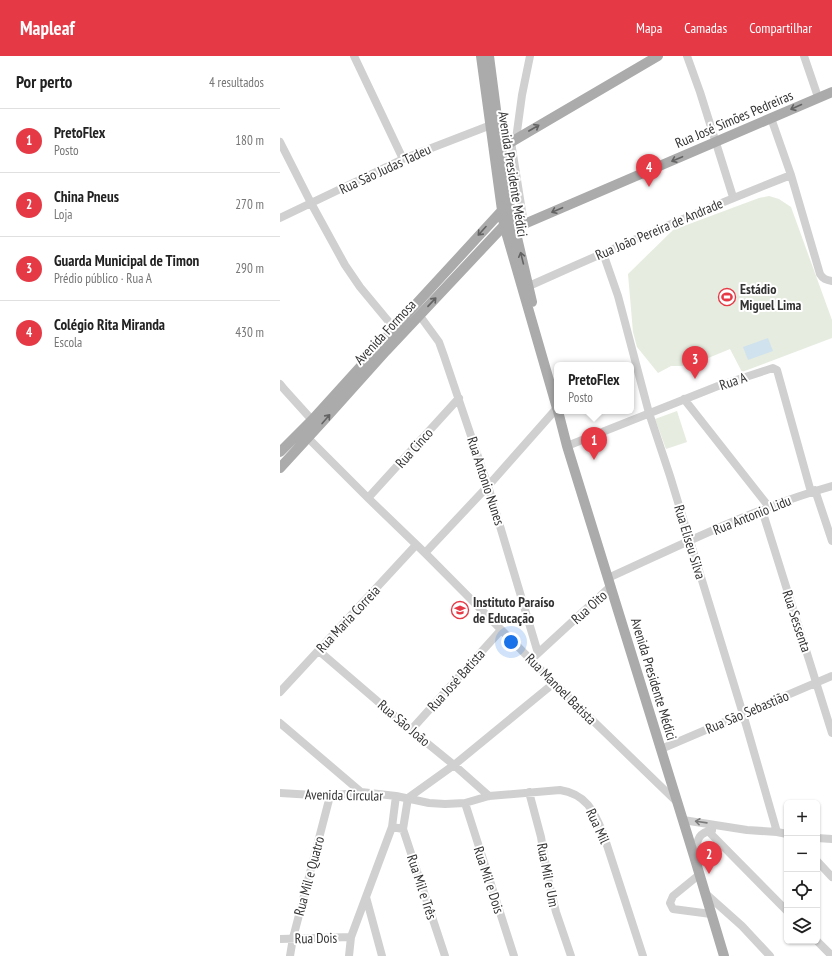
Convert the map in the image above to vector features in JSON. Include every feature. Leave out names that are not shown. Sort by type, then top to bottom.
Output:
[{"type":"main road","name":"Avenida Presidente Médici","points":[[481,56],[504,225],[554,398]]},
{"type":"main road","name":"Avenida Presidente Médici","points":[[489,56],[509,203],[512,217],[520,226],[529,286],[544,364]]},
{"type":"main road","points":[[501,148],[658,56]]},
{"type":"main road","name":"Rua José Simões Pedreiras","points":[[520,226],[832,92]]},
{"type":"main road","name":"Avenida Formosa","points":[[383,348],[394,328],[509,203]]},
{"type":"main road","name":"Avenida Formosa","points":[[280,452],[347,387],[383,348],[420,316],[512,217]]},
{"type":"main road","name":"Avenida Formosa","points":[[280,467],[308,438],[347,387]]},
{"type":"main road","name":"Avenida Presidente Médici","points":[[559,414],[567,446],[724,956]]},
{"type":"street","points":[[354,56],[403,158]]},
{"type":"street","points":[[520,226],[513,140],[530,56]]},
{"type":"street","points":[[687,56],[700,92],[733,198]]},
{"type":"street","points":[[804,56],[818,97]]},
{"type":"street","points":[[771,118],[791,175],[820,274],[822,278],[830,281]]},
{"type":"street","name":"Rua São Judas Tadeu","points":[[280,218],[403,158],[491,125]]},
{"type":"street","points":[[280,142],[345,266],[360,287],[394,328]]},
{"type":"street","name":"Rua João Pereira de Andrade","points":[[529,286],[603,253],[791,175]]},
{"type":"street","name":"Rua Eliseu Silva","points":[[603,253],[618,296],[648,413],[690,540],[777,832]]},
{"type":"street","name":"Rua Antonio Nunes","points":[[420,316],[439,342],[459,398],[488,486],[538,653]]},
{"type":"street","name":"Rua A","points":[[648,413],[718,386],[773,368],[776,370],[813,491]]},
{"type":"street","points":[[280,384],[312,420]]},
{"type":"street","name":"Rua Cinco","points":[[368,498],[459,398]]},
{"type":"street","points":[[684,399],[766,508]]},
{"type":"street","points":[[424,553],[488,486],[554,411]]},
{"type":"street","points":[[567,446],[648,413]]},
{"type":"street","name":"Rua Manoel Batista","points":[[308,438],[554,683],[678,803]]},
{"type":"street","name":"Rua Antonio Lidu","points":[[610,582],[690,540],[766,508],[813,491],[832,486]]},
{"type":"street","points":[[813,491],[832,541]]},
{"type":"street","name":"Rua Sessenta","points":[[766,508],[832,733]]},
{"type":"street","name":"Rua Maria Correia","points":[[280,692],[416,545]]},
{"type":"street","name":"Rua Oito","points":[[531,660],[610,582]]},
{"type":"street","name":"Rua José Batista","points":[[411,730],[501,630]]},
{"type":"street","name":"Rua São João","points":[[319,650],[489,796]]},
{"type":"street","name":"Rua São Sebastião","points":[[661,749],[832,676]]},
{"type":"street","points":[[392,827],[403,829],[408,798],[454,765],[554,683]]},
{"type":"street","points":[[280,723],[361,792]]},
{"type":"street","name":"Rua Mil","points":[[408,798],[429,803],[465,804],[489,796],[529,792],[560,790],[568,791],[578,796],[586,802],[598,820],[643,956]]},
{"type":"street","name":"Avenida Circular","points":[[280,793],[330,796],[361,792],[408,798]]},
{"type":"street","name":"Rua Mil e Um","points":[[529,792],[541,837],[548,879],[556,912],[571,956]]},
{"type":"street","name":"Rua Mil e Quatro","points":[[290,956],[293,938],[330,796]]},
{"type":"street","points":[[349,956],[352,937],[392,827],[396,796]]},
{"type":"street","name":"Rua Mil e Dois","points":[[465,804],[514,956]]},
{"type":"street","points":[[683,820],[747,830]]},
{"type":"street","name":"Rua Mil e Três","points":[[403,829],[444,956]]},
{"type":"street","points":[[694,856],[700,836],[708,831],[747,830],[784,833]]},
{"type":"street","points":[[708,831],[784,908]]},
{"type":"street","points":[[820,838],[832,839]]},
{"type":"street","points":[[820,864],[832,877]]},
{"type":"street","points":[[700,874],[673,896],[670,902],[673,909],[711,914]]},
{"type":"street","points":[[705,892],[742,926],[770,956]]},
{"type":"street","points":[[366,898],[382,956]]},
{"type":"street","name":"Rua Dois","points":[[280,939],[352,937]]},
{"type":"street","points":[[820,944],[832,956]]},
{"type":"shaded area","name":"Estádio Miguel Lima","points":[[769,196],[779,199],[791,207],[832,320],[832,338],[742,372],[730,349],[701,361],[681,366],[671,366],[658,373],[637,347],[633,332],[628,274],[673,230],[759,198]]},
{"type":"shaded area","points":[[677,411],[687,442],[666,449],[655,419]]},
{"type":"water","points":[[768,338],[773,351],[748,360],[743,347]]},
{"type":"place","name":"Colégio Rita Miranda","points":[[649,187]]},
{"type":"place","name":"Estádio Miguel Lima","points":[[727,297]]},
{"type":"place","name":"Guarda Municipal de Timon","points":[[695,379]]},
{"type":"place","name":"PretoFlex","points":[[594,460]]},
{"type":"place","name":"Instituto Paraíso de Educação","points":[[460,610]]},
{"type":"place","name":"China Pneus","points":[[709,874]]}]
